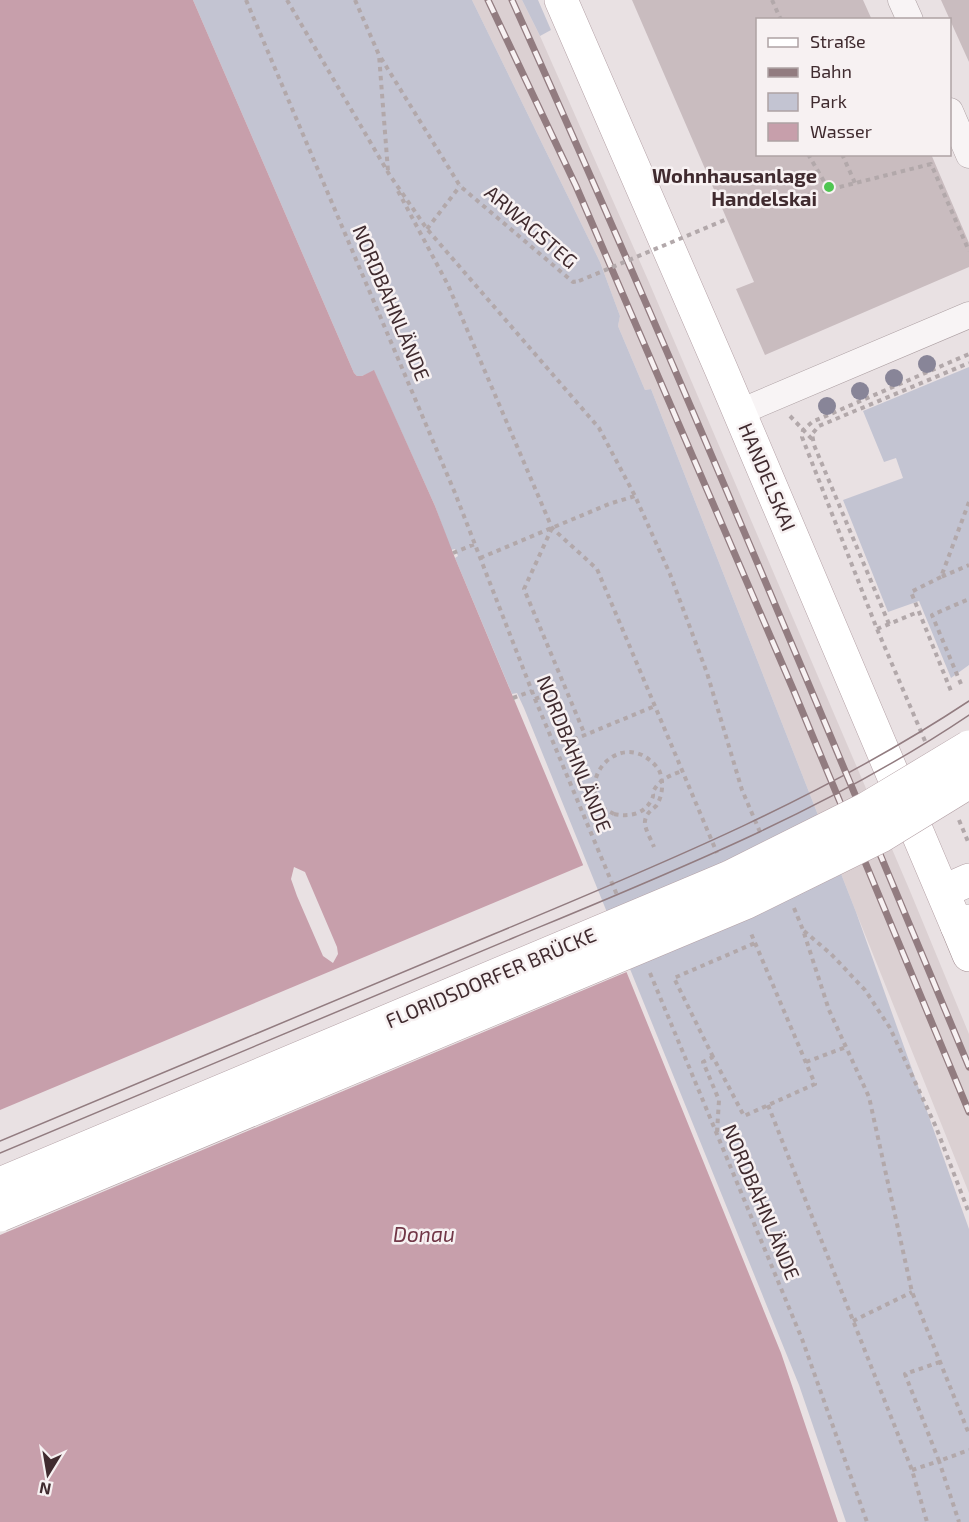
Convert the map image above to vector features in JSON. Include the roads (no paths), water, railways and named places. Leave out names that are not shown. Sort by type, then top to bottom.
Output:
[{"type":"main road","name":"HANDELSKAI","points":[[561,0],[740,412],[956,886],[969,955]]},
{"type":"main road","name":"FLORIDSDORFER BRÜCKE","points":[[0,1184],[730,877],[866,809],[969,747]]},
{"type":"main road","name":"FLORIDSDORFER BRÜCKE","points":[[0,1215],[747,902],[881,836],[969,782]]},
{"type":"street","points":[[901,0],[909,18]]},
{"type":"street","points":[[951,113],[969,155]]},
{"type":"street","points":[[740,412],[969,315]]},
{"type":"water","name":"Donau","points":[[0,0],[193,0],[354,373],[362,376],[374,370],[435,506],[781,1353],[838,1522],[0,1522]],"holes":[[[294,867],[305,872],[337,947],[338,954],[333,963],[323,956],[291,879]]]},
{"type":"tram line","points":[[0,1141],[737,829],[855,769],[969,701]]},
{"type":"tram line","points":[[0,1153],[631,889],[747,838],[860,781],[969,715]]},
{"type":"railway","points":[[488,0],[576,186],[793,689],[969,1112]]},
{"type":"railway","points":[[512,0],[687,399],[969,1067]]},
{"type":"place","name":"Wohnhausanlage Handelskai","points":[[829,187]]}]
